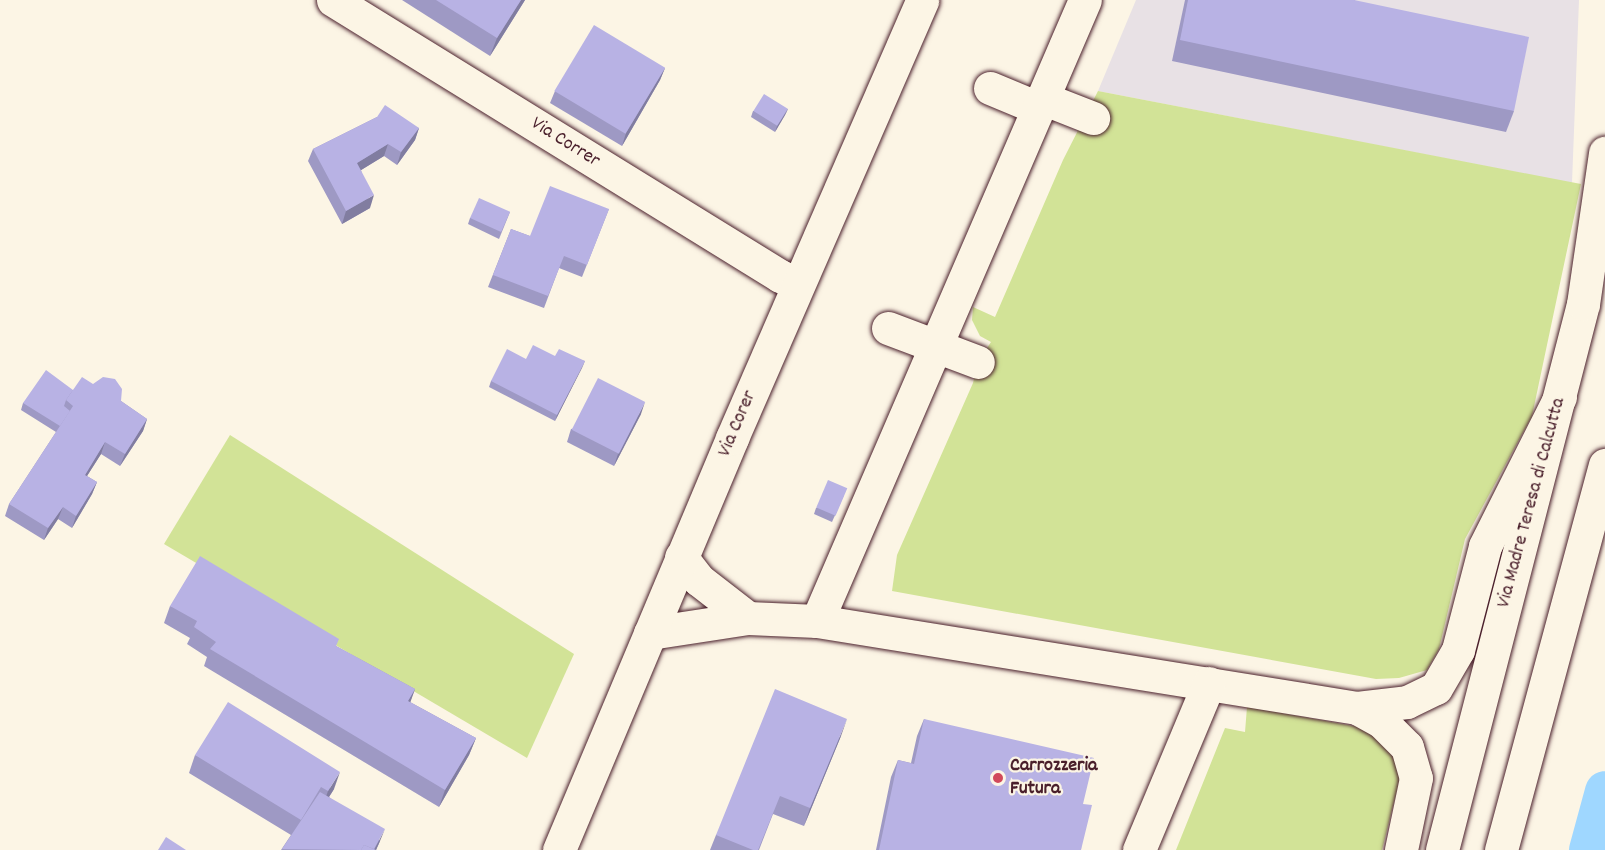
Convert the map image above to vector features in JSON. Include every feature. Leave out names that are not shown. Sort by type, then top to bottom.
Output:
[{"type":"street","name":"Via Correr","points":[[333,0],[780,276],[798,284]]},
{"type":"street","name":"Via Corer","points":[[560,850],[681,557],[922,0]]},
{"type":"street","points":[[817,621],[1085,0]]},
{"type":"street","points":[[990,88],[1093,118]]},
{"type":"street","name":"Via Madre Teresa di Calcutta","points":[[1442,850],[1583,304],[1605,153]]},
{"type":"street","points":[[888,328],[978,362]]},
{"type":"street","points":[[650,633],[748,618],[817,621],[1357,708],[1407,702],[1436,688],[1458,650],[1485,546],[1560,397]]},
{"type":"street","points":[[1501,850],[1605,465]]},
{"type":"street","points":[[681,557],[699,580],[748,618]]},
{"type":"street","points":[[1139,850],[1209,683]]},
{"type":"street","points":[[1357,708],[1382,722],[1407,747],[1416,778],[1401,850]]},
{"type":"shaded area","points":[[1136,0],[1579,0],[1572,183],[1098,91]]},
{"type":"green space","points":[[1098,91],[1581,184],[1532,416],[1465,539],[1439,649],[1427,670],[1399,678],[1376,679],[892,591],[897,555],[973,383],[978,362],[991,342],[980,336],[972,320],[973,307],[995,317],[1063,160]]},
{"type":"green space","points":[[230,435],[574,654],[527,758],[164,544]]},
{"type":"green space","points":[[1247,707],[1370,729],[1388,738],[1400,778],[1382,850],[1176,850],[1225,728],[1245,732]]},
{"type":"building","points":[[436,0],[521,0],[497,38]]},
{"type":"building","points":[[1188,0],[1354,0],[1529,37],[1514,111],[1180,40]]},
{"type":"building","points":[[594,25],[665,68],[625,134],[554,91]]},
{"type":"building","points":[[764,94],[788,109],[777,126],[753,111]]},
{"type":"building","points":[[385,105],[419,128],[401,152],[388,144],[357,163],[374,195],[346,211],[313,149],[377,117]]},
{"type":"building","points":[[550,186],[609,209],[587,265],[564,256],[548,296],[493,275],[511,229],[530,236]]},
{"type":"building","points":[[479,198],[510,212],[501,232],[470,218]]},
{"type":"building","points":[[533,345],[555,356],[559,349],[585,361],[557,415],[491,381],[507,349],[526,359]]},
{"type":"building","points":[[46,370],[73,390],[64,406],[70,411],[60,426],[23,403]]},
{"type":"building","points":[[82,377],[93,384],[103,377],[115,379],[122,389],[121,401],[147,419],[125,454],[105,442],[85,475],[97,482],[76,516],[63,507],[48,528],[9,504],[73,406],[66,400]]},
{"type":"building","points":[[598,378],[645,402],[619,454],[572,430]]},
{"type":"building","points":[[828,480],[847,488],[836,516],[816,508]]},
{"type":"building","points":[[200,556],[339,639],[336,646],[415,689],[408,701],[476,738],[445,790],[210,649],[216,642],[194,627],[197,621],[170,606]]},
{"type":"building","points":[[775,689],[847,719],[810,808],[780,796],[758,850],[753,850],[716,835]]},
{"type":"building","points":[[228,702],[340,772],[328,791],[321,787],[301,820],[195,755]]},
{"type":"building","points":[[924,719],[1094,758],[1083,804],[1092,805],[1081,850],[879,850],[898,760],[914,764]]},
{"type":"building","points":[[320,792],[385,829],[374,849],[364,845],[361,850],[282,849]]},
{"type":"building","points":[[166,837],[186,850],[158,850]]},
{"type":"building","points":[[364,845],[376,850],[361,850]]},
{"type":"waterway","points":[[1589,850],[1605,791]]},
{"type":"place","name":"Carrozzeria Futura","points":[[998,778]]}]
